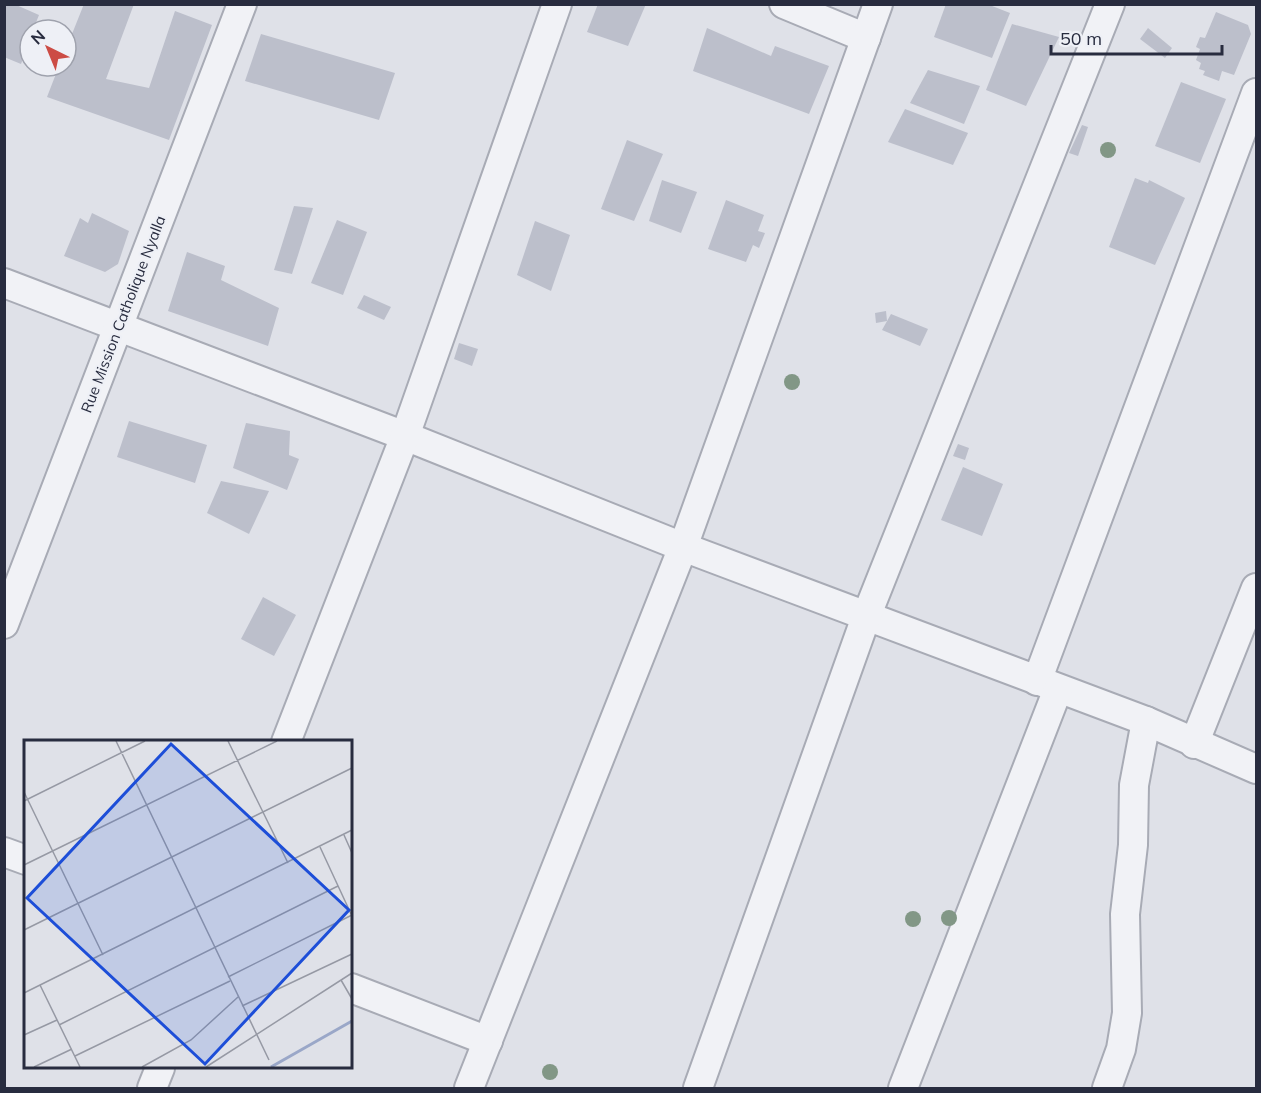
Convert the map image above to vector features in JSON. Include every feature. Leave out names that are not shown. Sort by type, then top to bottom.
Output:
[{"type":"street","name":"Rue Mission Catholique Nyalla","points":[[4,624],[242,4]]},
{"type":"street","points":[[287,740],[405,436],[557,4]]},
{"type":"street","points":[[784,4],[866,38]]},
{"type":"street","points":[[469,1089],[683,547],[878,4]]},
{"type":"street","points":[[698,1089],[866,617],[1110,4]]},
{"type":"street","points":[[903,1089],[1257,93]]},
{"type":"street","points":[[4,283],[405,436],[683,547],[1146,721],[1194,744],[1257,769]]},
{"type":"street","points":[[1194,744],[1257,588]]},
{"type":"street","points":[[1107,1089],[1121,1049],[1127,1013],[1125,914],[1133,845],[1134,785],[1146,721]]},
{"type":"street","points":[[4,852],[24,859]]},
{"type":"street","points":[[352,988],[488,1041]]},
{"type":"street","points":[[152,1089],[160,1069]]},
{"type":"building","points":[[6,4],[14,4],[39,15],[38,18],[18,18],[18,63],[4,57]]},
{"type":"building","points":[[84,4],[134,4],[106,79],[149,88],[175,11],[212,25],[169,140],[47,97],[54,78],[78,78],[78,19]]},
{"type":"building","points":[[598,4],[646,4],[628,46],[587,32]]},
{"type":"building","points":[[946,4],[987,4],[1010,13],[992,58],[934,37]]},
{"type":"building","points":[[1216,12],[1248,25],[1251,34],[1234,75],[1222,71],[1219,81],[1203,75],[1205,71],[1199,69],[1201,63],[1196,60],[1200,49],[1196,47],[1200,37],[1205,38]]},
{"type":"building","points":[[1012,24],[1059,37],[1026,106],[986,90]]},
{"type":"building","points":[[707,28],[771,56],[775,46],[829,66],[809,114],[693,71]]},
{"type":"building","points":[[1148,28],[1172,48],[1165,58],[1140,39]]},
{"type":"building","points":[[261,34],[395,73],[379,120],[245,81]]},
{"type":"building","points":[[928,70],[980,86],[964,124],[910,103]]},
{"type":"building","points":[[1181,82],[1226,99],[1200,163],[1155,146]]},
{"type":"building","points":[[905,109],[968,133],[953,165],[888,142]]},
{"type":"building","points":[[1082,125],[1088,127],[1078,156],[1069,153]]},
{"type":"building","points":[[627,140],[663,154],[634,221],[601,209]]},
{"type":"building","points":[[1135,178],[1148,183],[1149,180],[1185,198],[1155,265],[1109,247]]},
{"type":"building","points":[[662,180],[697,192],[681,233],[649,221]]},
{"type":"building","points":[[726,200],[764,215],[758,231],[765,233],[759,248],[753,245],[746,262],[708,249]]},
{"type":"building","points":[[294,206],[313,208],[292,274],[274,270]]},
{"type":"building","points":[[92,213],[129,231],[118,264],[105,272],[64,256],[80,218],[88,223]]},
{"type":"building","points":[[337,220],[367,232],[343,295],[311,283]]},
{"type":"building","points":[[535,221],[570,235],[551,291],[517,275]]},
{"type":"building","points":[[187,252],[225,266],[221,280],[279,308],[268,346],[168,311]]},
{"type":"building","points":[[364,295],[391,307],[384,320],[357,308]]},
{"type":"building","points":[[886,311],[887,321],[876,323],[875,313]]},
{"type":"building","points":[[891,314],[928,329],[920,346],[882,330]]},
{"type":"building","points":[[459,343],[478,349],[472,366],[454,359]]},
{"type":"building","points":[[129,421],[207,445],[195,483],[117,457]]},
{"type":"building","points":[[246,423],[290,431],[289,455],[299,459],[287,490],[233,468]]},
{"type":"building","points":[[958,444],[969,448],[965,460],[953,456]]},
{"type":"building","points":[[963,467],[1003,484],[982,536],[941,520]]},
{"type":"building","points":[[221,481],[269,491],[249,534],[207,513]]},
{"type":"building","points":[[263,597],[296,615],[274,656],[241,639]]}]
